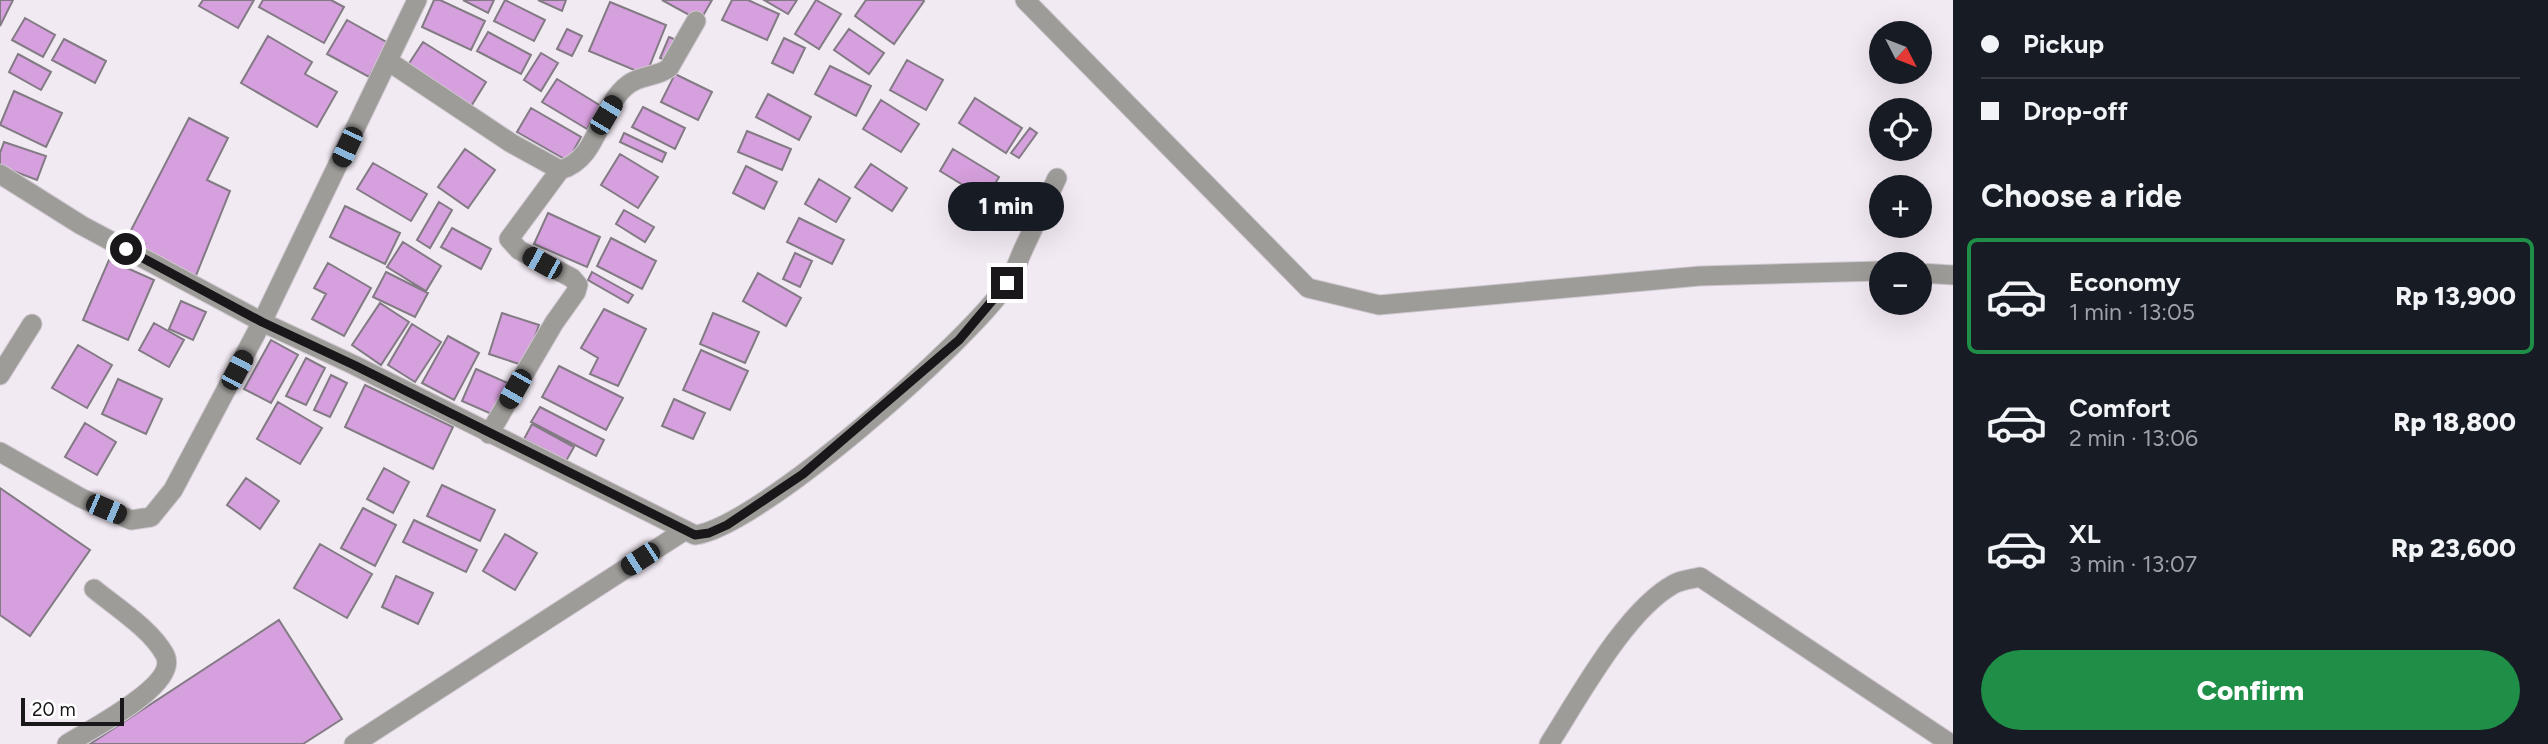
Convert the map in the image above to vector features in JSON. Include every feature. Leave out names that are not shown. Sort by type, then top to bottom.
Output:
[{"type":"street","points":[[0,452],[81,498],[131,520],[151,517],[173,490],[262,322],[417,0]]},
{"type":"street","points":[[1025,0],[1308,288],[1379,305],[1700,276],[1869,271]]},
{"type":"street","points":[[489,434],[578,287],[576,280],[519,250],[509,239],[560,170],[572,167],[585,156],[613,103],[628,84],[669,68],[696,21]]},
{"type":"street","points":[[388,61],[511,144],[560,170]]},
{"type":"street","points":[[0,174],[81,225],[262,322],[695,535],[709,533],[727,525],[803,474],[959,340],[1007,283],[1057,178]]},
{"type":"street","points":[[1932,274],[1953,275]]},
{"type":"street","points":[[0,375],[32,324]]},
{"type":"street","points":[[354,744],[684,531]]},
{"type":"street","points":[[1549,744],[1612,646],[1652,599],[1675,582],[1700,577],[1951,744]]},
{"type":"street","points":[[67,744],[144,695],[159,683],[167,668],[167,657],[155,639],[94,589]]},
{"type":"building","points":[[0,0],[13,0],[0,26]]},
{"type":"building","points":[[203,0],[254,0],[238,28],[199,6]]},
{"type":"building","points":[[263,0],[331,0],[344,7],[324,43],[259,7]]},
{"type":"building","points":[[434,0],[440,0],[485,21],[471,50],[422,27]]},
{"type":"building","points":[[463,0],[494,0],[488,13]]},
{"type":"building","points":[[505,0],[545,20],[534,41],[494,21]]},
{"type":"building","points":[[538,0],[566,0],[562,11]]},
{"type":"building","points":[[662,0],[712,0],[700,21]]},
{"type":"building","points":[[732,0],[748,0],[779,14],[767,40],[722,20]]},
{"type":"building","points":[[764,0],[797,0],[788,14]]},
{"type":"building","points":[[816,0],[841,14],[819,49],[795,34]]},
{"type":"building","points":[[866,0],[924,1],[894,44],[855,16]]},
{"type":"building","points":[[610,2],[666,25],[646,75],[589,51]]},
{"type":"building","points":[[25,18],[55,35],[43,57],[12,40]]},
{"type":"building","points":[[347,20],[388,43],[369,77],[327,54]]},
{"type":"building","points":[[567,29],[582,36],[572,56],[557,49]]},
{"type":"building","points":[[849,29],[884,53],[869,74],[834,50]]},
{"type":"building","points":[[488,32],[531,55],[521,74],[477,51]]},
{"type":"building","points":[[268,36],[312,62],[305,74],[337,92],[317,127],[241,83]]},
{"type":"building","points":[[669,37],[679,41],[670,62],[660,58]]},
{"type":"building","points":[[784,38],[805,48],[793,73],[772,63]]},
{"type":"building","points":[[64,39],[106,61],[95,83],[52,60]]},
{"type":"building","points":[[423,42],[486,82],[470,108],[406,68]]},
{"type":"building","points":[[541,53],[558,63],[541,91],[524,80]]},
{"type":"building","points":[[18,54],[51,72],[41,90],[9,72]]},
{"type":"building","points":[[907,60],[943,80],[926,110],[890,90]]},
{"type":"building","points":[[830,66],[871,86],[856,116],[815,94]]},
{"type":"building","points":[[675,74],[712,92],[698,120],[661,102]]},
{"type":"building","points":[[557,79],[601,106],[587,129],[542,102]]},
{"type":"building","points":[[14,91],[62,113],[46,147],[0,125]]},
{"type":"building","points":[[768,94],[811,117],[799,140],[756,117]]},
{"type":"building","points":[[975,98],[1022,128],[1006,153],[959,123]]},
{"type":"building","points":[[881,100],[919,124],[901,152],[863,129]]},
{"type":"building","points":[[643,107],[685,128],[675,149],[632,127]]},
{"type":"building","points":[[531,108],[581,137],[568,161],[517,132]]},
{"type":"building","points":[[189,118],[228,138],[207,180],[230,191],[195,278],[141,255],[145,244],[128,236]]},
{"type":"building","points":[[1030,128],[1037,133],[1019,158],[1011,153]]},
{"type":"building","points":[[747,131],[791,149],[782,170],[738,152]]},
{"type":"building","points":[[624,133],[666,153],[662,162],[620,142]]},
{"type":"building","points":[[4,142],[46,156],[37,180],[0,166],[0,153]]},
{"type":"building","points":[[465,149],[495,170],[468,208],[438,187]]},
{"type":"building","points":[[953,149],[999,177],[986,199],[940,171]]},
{"type":"building","points":[[620,154],[658,177],[638,208],[601,185]]},
{"type":"building","points":[[373,163],[427,194],[411,221],[357,189]]},
{"type":"building","points":[[871,164],[907,188],[892,211],[855,187]]},
{"type":"building","points":[[746,166],[777,182],[764,209],[733,193]]},
{"type":"building","points":[[819,179],[850,198],[836,222],[805,204]]},
{"type":"building","points":[[439,202],[452,210],[430,248],[417,240]]},
{"type":"building","points":[[345,206],[400,233],[385,264],[330,237]]},
{"type":"building","points":[[624,210],[654,227],[645,242],[616,224]]},
{"type":"building","points":[[548,213],[600,237],[587,267],[534,244]]},
{"type":"building","points":[[799,218],[844,240],[832,264],[787,242]]},
{"type":"building","points":[[452,228],[491,249],[481,269],[441,247]]},
{"type":"building","points":[[611,238],[656,261],[642,289],[597,266]]},
{"type":"building","points":[[403,242],[441,266],[426,291],[387,267]]},
{"type":"building","points":[[795,253],[812,261],[800,287],[783,279]]},
{"type":"building","points":[[109,260],[154,280],[128,340],[83,320]]},
{"type":"building","points":[[328,263],[371,288],[344,336],[312,319],[326,294],[314,288]]},
{"type":"building","points":[[386,272],[428,293],[415,317],[373,297]]},
{"type":"building","points":[[592,272],[633,295],[628,303],[588,280]]},
{"type":"building","points":[[758,273],[801,298],[786,326],[743,301]]},
{"type":"building","points":[[181,301],[206,312],[193,340],[169,329]]},
{"type":"building","points":[[380,303],[409,322],[381,365],[352,345]]},
{"type":"building","points":[[604,309],[646,329],[618,386],[590,374],[598,358],[581,348]]},
{"type":"building","points":[[502,313],[539,325],[525,366],[489,354]]},
{"type":"building","points":[[713,313],[759,332],[745,363],[700,344]]},
{"type":"building","points":[[154,323],[184,340],[169,367],[139,350]]},
{"type":"building","points":[[412,324],[441,342],[415,382],[388,365]]},
{"type":"building","points":[[448,336],[479,353],[454,400],[422,383]]},
{"type":"building","points":[[271,340],[298,355],[271,403],[244,389]]},
{"type":"building","points":[[78,345],[112,365],[87,408],[52,388]]},
{"type":"building","points":[[701,350],[748,371],[730,410],[683,390]]},
{"type":"building","points":[[306,358],[325,368],[306,405],[286,396]]},
{"type":"building","points":[[559,366],[623,398],[606,430],[542,397]]},
{"type":"building","points":[[476,369],[510,384],[496,416],[462,401]]},
{"type":"building","points":[[331,375],[347,383],[330,417],[314,410]]},
{"type":"building","points":[[118,379],[162,399],[146,434],[102,414]]},
{"type":"building","points":[[365,385],[453,427],[433,469],[345,427]]},
{"type":"building","points":[[674,399],[705,413],[693,439],[662,426]]},
{"type":"building","points":[[278,402],[322,428],[300,464],[257,439]]},
{"type":"building","points":[[540,407],[604,440],[596,456],[531,422]]},
{"type":"building","points":[[85,423],[116,442],[97,475],[65,457]]},
{"type":"building","points":[[532,424],[574,447],[566,461],[524,439]]},
{"type":"building","points":[[384,468],[409,482],[393,513],[367,499]]},
{"type":"building","points":[[246,478],[279,501],[260,529],[227,505]]},
{"type":"building","points":[[442,485],[495,510],[480,541],[427,516]]},
{"type":"building","points":[[0,488],[90,550],[30,636],[0,615]]},
{"type":"building","points":[[363,508],[396,525],[375,566],[341,548]]},
{"type":"building","points":[[414,520],[477,550],[466,572],[403,542]]},
{"type":"building","points":[[505,534],[537,553],[515,590],[483,571]]},
{"type":"building","points":[[320,544],[372,574],[347,618],[294,588]]},
{"type":"building","points":[[396,576],[433,593],[418,624],[382,607]]},
{"type":"building","points":[[279,620],[342,719],[303,744],[90,744]]},
{"type":"route","points":[[126,249],[262,322],[695,535],[709,533],[727,525],[803,474],[959,340],[1007,283]]}]
